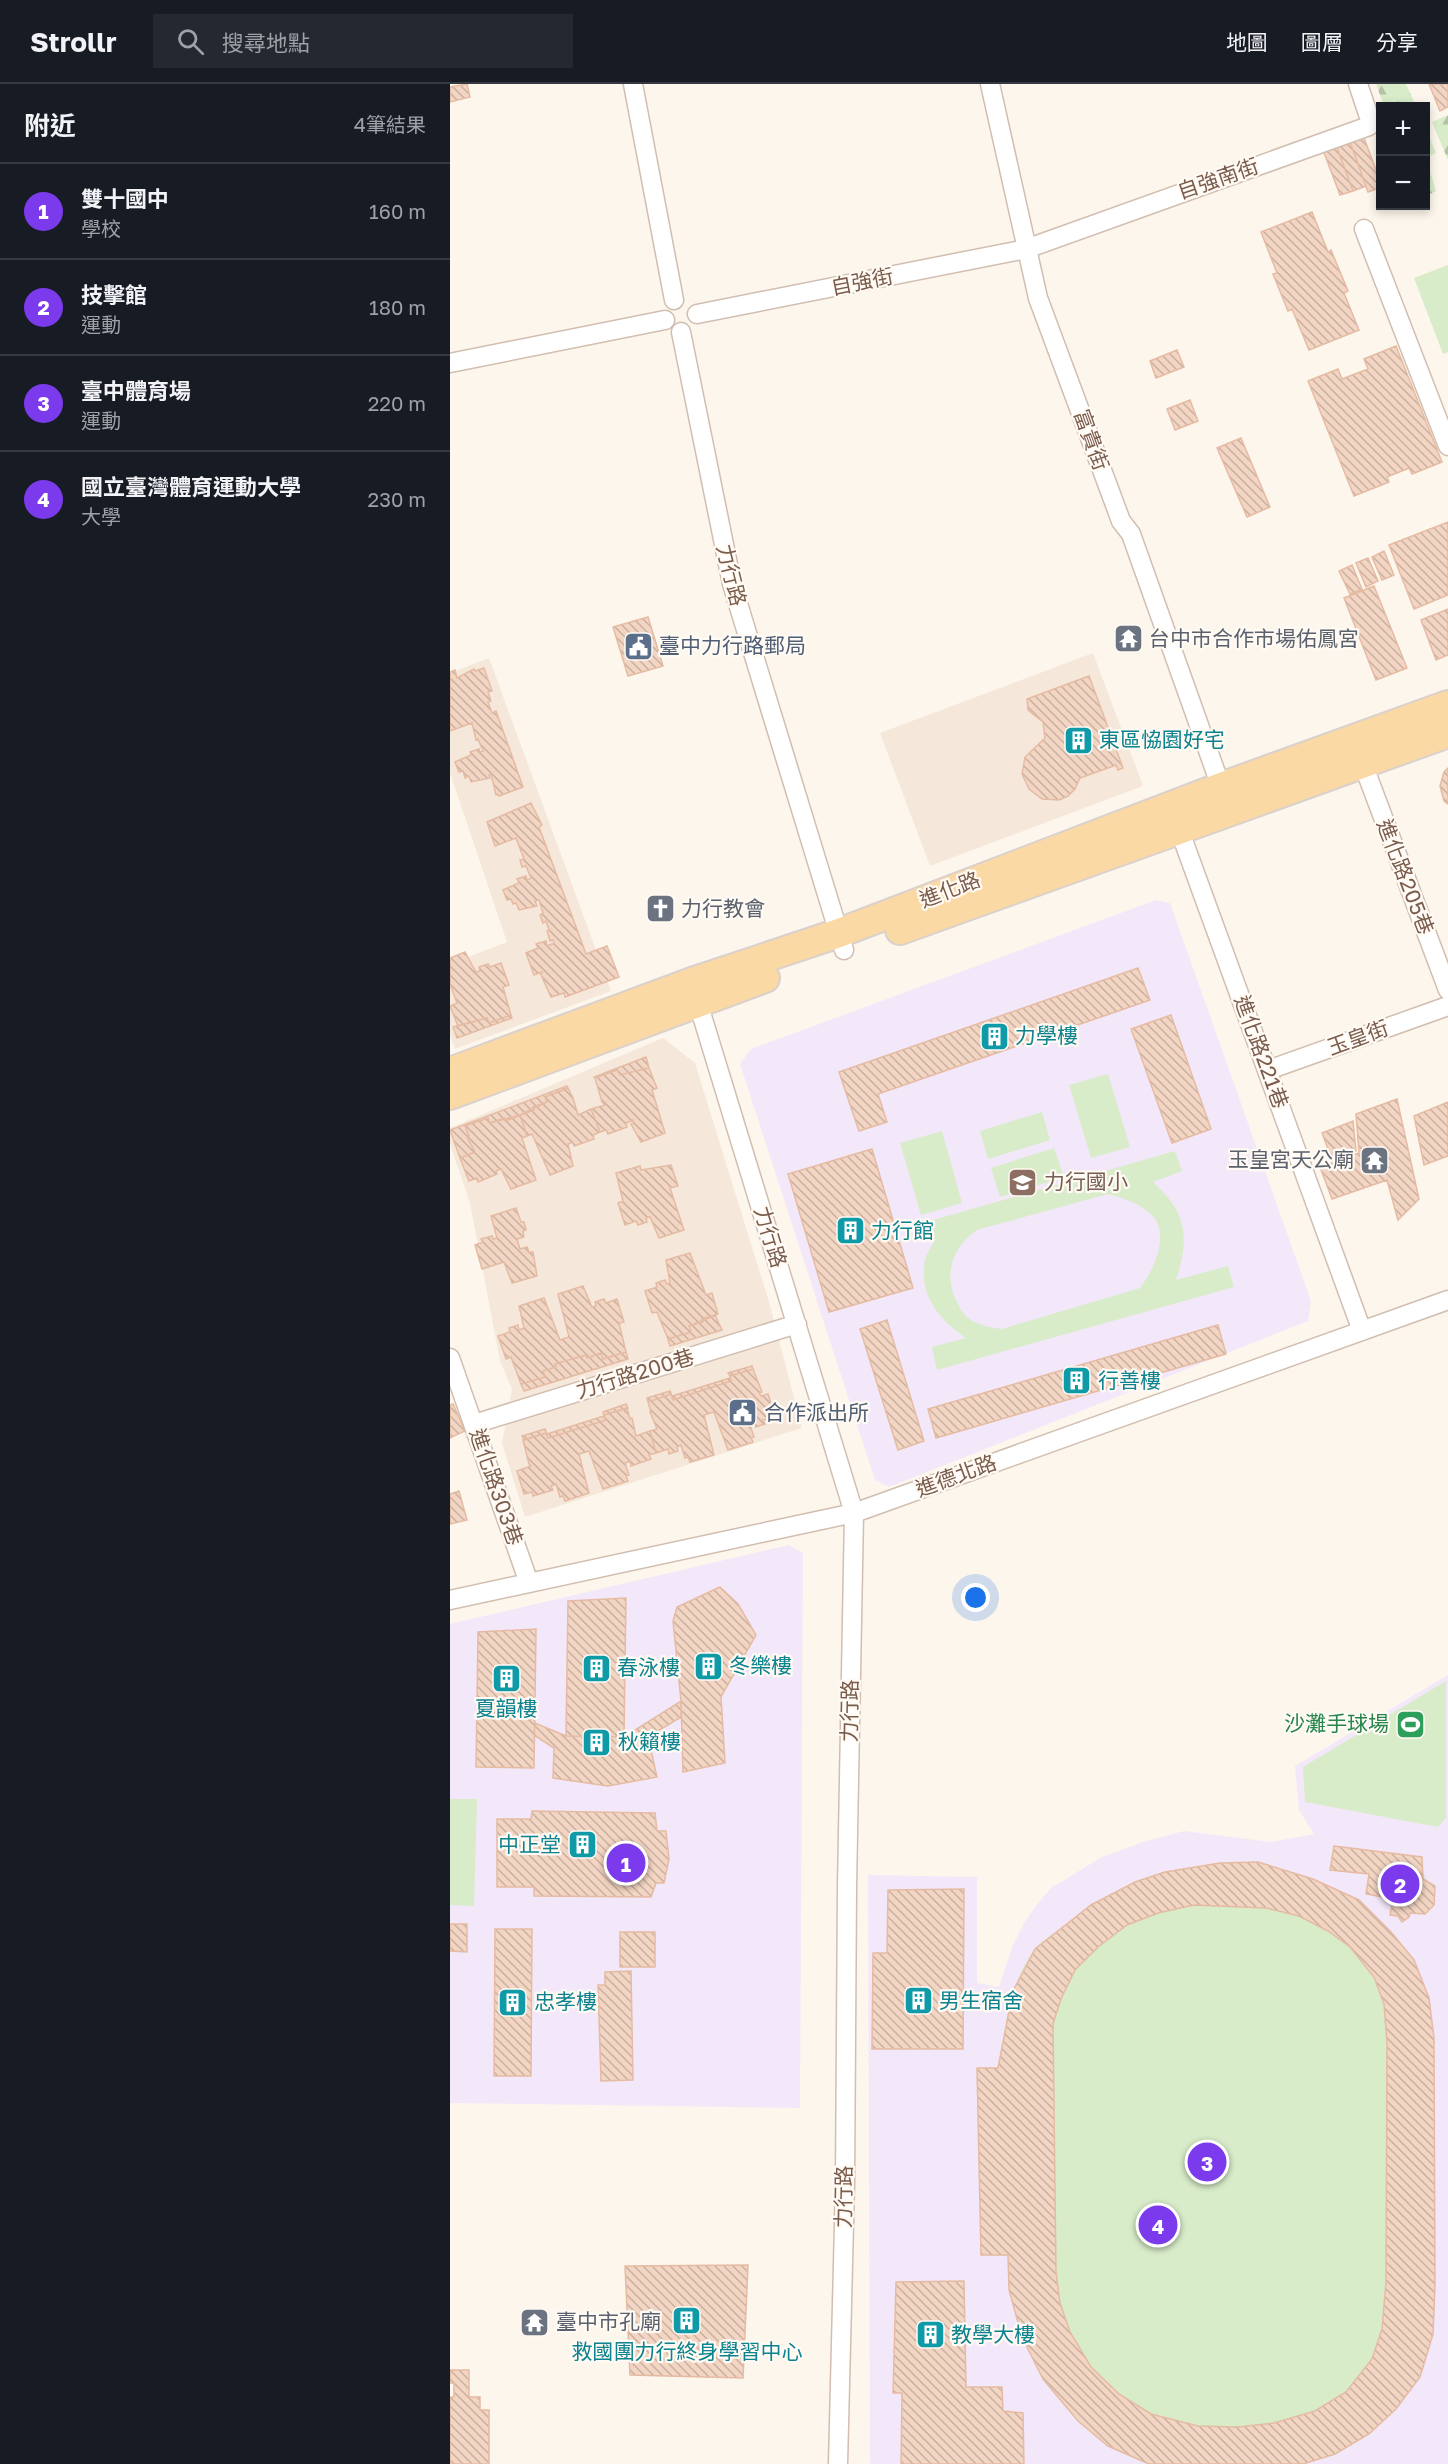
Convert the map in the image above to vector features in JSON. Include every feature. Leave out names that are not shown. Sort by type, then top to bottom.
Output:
[{"type":"main road","name":"進化路","points":[[842,941],[1221,787],[1448,705]]},
{"type":"main road","name":"進化路","points":[[450,1072],[1179,829],[1448,733]]},
{"type":"main road","name":"進化路","points":[[450,1095],[695,991]]},
{"type":"street","points":[[633,84],[674,300]]},
{"type":"street","name":"富貴街","points":[[990,84],[1038,298],[1121,521],[1131,534],[1221,787]]},
{"type":"street","name":"自強南街","points":[[1026,249],[1369,126],[1371,123],[1358,84]]},
{"type":"street","points":[[1364,229],[1440,400],[1448,446]]},
{"type":"street","name":"自強街","points":[[697,314],[1026,249]]},
{"type":"street","points":[[674,300],[687,300],[692,303],[697,314],[692,327],[681,332],[668,326],[665,320],[666,308],[674,300]]},
{"type":"street","points":[[450,363],[665,320]]},
{"type":"street","name":"力行路","points":[[681,332],[732,584],[842,941]]},
{"type":"street","name":"進化路205巷","points":[[1363,764],[1448,990]]},
{"type":"street","points":[[1179,829],[1221,787]]},
{"type":"street","name":"進化路221巷","points":[[1179,829],[1362,1331]]},
{"type":"street","name":"力行路","points":[[695,991],[854,1513],[847,1875],[845,2184],[838,2464]]},
{"type":"street","name":"玉皇街","points":[[1268,1070],[1448,1006]]},
{"type":"street","name":"進德北路","points":[[450,1600],[854,1513],[1448,1300]]},
{"type":"street","name":"力行路200巷","points":[[474,1425],[796,1324]]},
{"type":"street","name":"進化路303巷","points":[[450,1358],[529,1583]]},
{"type":"shaded area","name":"東區恊園好宅","points":[[1093,653],[1143,786],[930,866],[880,733]]},
{"type":"shaded area","points":[[489,658],[611,991],[455,1049],[450,1035],[450,964],[507,942],[450,773],[450,673]]},
{"type":"shaded area","name":"力行國小","points":[[1156,900],[1170,903],[1311,1301],[1308,1321],[889,1487],[875,1480],[740,1064],[751,1049]]},
{"type":"shaded area","points":[[663,1038],[695,1063],[769,1302],[802,1428],[525,1517],[502,1443],[512,1389],[500,1361],[470,1203],[450,1144],[450,1128]]},
{"type":"shaded area","points":[[789,1545],[803,1553],[800,2108],[450,2103],[450,1624]]},
{"type":"shaded area","points":[[1448,1675],[1448,2464],[870,2464],[868,1875],[977,1877],[977,1983],[999,1987],[1013,1945],[1035,1907],[1051,1888],[1102,1857],[1143,1842],[1184,1831],[1271,1842],[1314,1834],[1299,1810],[1295,1766]]},
{"type":"green space","points":[[1376,84],[1406,84],[1414,102],[1383,102]]},
{"type":"green space","points":[[1448,115],[1448,160],[1432,122]]},
{"type":"green space","points":[[1430,139],[1436,153],[1430,156]]},
{"type":"green space","points":[[1430,171],[1436,191],[1430,194]]},
{"type":"green space","points":[[1448,265],[1448,352],[1443,354],[1414,278]]},
{"type":"green space","points":[[1108,1074],[1130,1147],[1091,1158],[1069,1085]]},
{"type":"green space","points":[[1042,1112],[1050,1140],[988,1159],[980,1131]]},
{"type":"green space","points":[[942,1131],[962,1203],[921,1215],[900,1143]]},
{"type":"green space","points":[[1054,1148],[1064,1177],[1000,1197],[991,1168]]},
{"type":"green space","points":[[1175,1151],[1182,1171],[1153,1182],[1173,1204],[1182,1226],[1183,1251],[1176,1280],[1228,1266],[1234,1287],[937,1370],[932,1347],[966,1338],[939,1314],[928,1295],[925,1284],[925,1260],[936,1239],[928,1241],[923,1223]],"holes":[[[1108,1194],[1131,1201],[1151,1214],[1157,1222],[1160,1231],[1158,1251],[1155,1262],[1140,1288],[1002,1329],[979,1324],[963,1313],[952,1288],[951,1269],[962,1244],[977,1230]]]},
{"type":"green space","name":"沙灘手球場","points":[[1446,1681],[1446,1818],[1438,1827],[1305,1802],[1303,1767]]},
{"type":"green space","points":[[450,1799],[477,1799],[474,1906],[450,1905]]},
{"type":"green space","points":[[1258,1862],[1321,1882],[1360,1901],[1394,1935],[1420,1974],[1429,2002],[1434,2038],[1435,2285],[1433,2334],[1420,2377],[1396,2409],[1369,2434],[1335,2454],[1303,2464],[1149,2464],[1108,2446],[1078,2421],[1043,2378],[1022,2337],[1009,2290],[1008,2256],[981,2255],[977,2068],[998,2068],[1013,1992],[1034,1950],[1045,1940],[1089,1908],[1134,1884],[1180,1870]]},
{"type":"building","points":[[467,84],[470,97],[450,102],[450,87]]},
{"type":"building","points":[[1429,84],[1448,84],[1448,107],[1440,111]]},
{"type":"building","points":[[1363,135],[1376,170],[1376,189],[1368,192],[1349,139]]},
{"type":"building","points":[[1349,139],[1366,186],[1353,191],[1336,145]]},
{"type":"building","points":[[1336,145],[1353,191],[1340,195],[1323,150]]},
{"type":"building","points":[[1312,212],[1328,252],[1331,250],[1348,291],[1344,293],[1359,330],[1309,350],[1292,309],[1288,311],[1273,274],[1277,273],[1261,232]]},
{"type":"building","points":[[1396,346],[1442,462],[1412,474],[1409,468],[1387,477],[1389,482],[1354,496],[1308,381],[1338,369],[1342,379],[1368,369],[1364,359]]},
{"type":"building","points":[[1177,350],[1184,367],[1156,378],[1150,361]]},
{"type":"building","points":[[1190,400],[1198,421],[1175,430],[1167,409]]},
{"type":"building","points":[[1241,438],[1270,507],[1247,517],[1217,448]]},
{"type":"building","points":[[1448,522],[1448,595],[1414,609],[1389,545]]},
{"type":"building","points":[[1384,551],[1394,575],[1382,580],[1372,557]]},
{"type":"building","points":[[1368,558],[1378,581],[1366,587],[1356,563]]},
{"type":"building","points":[[1352,565],[1362,589],[1350,594],[1339,571]]},
{"type":"building","points":[[1374,586],[1407,668],[1376,680],[1344,598]]},
{"type":"building","points":[[1448,609],[1448,655],[1436,660],[1421,620]]},
{"type":"building","name":"臺中力行路郵局","points":[[648,617],[663,666],[628,676],[613,627]]},
{"type":"building","points":[[484,668],[492,691],[488,692],[491,701],[488,702],[492,713],[496,711],[523,787],[499,796],[496,795],[491,774],[490,778],[471,782],[469,776],[465,778],[463,771],[459,772],[455,762],[471,755],[470,752],[479,749],[480,752],[483,751],[478,739],[476,740],[472,723],[450,731],[450,672],[455,670],[457,678],[474,669],[475,671]]},
{"type":"building","name":"東區恊園好宅","points":[[1089,676],[1123,768],[1118,770],[1116,765],[1080,778],[1075,789],[1068,796],[1059,800],[1042,799],[1029,789],[1022,774],[1025,757],[1045,738],[1043,722],[1028,710],[1027,699]]},
{"type":"building","points":[[1448,768],[1448,804],[1444,801],[1440,786],[1444,772]]},
{"type":"building","points":[[531,803],[542,825],[539,827],[586,954],[607,946],[619,977],[565,997],[564,993],[551,997],[541,975],[542,972],[534,975],[526,953],[538,948],[536,944],[546,941],[547,946],[554,943],[553,940],[550,941],[546,921],[543,923],[540,915],[543,913],[539,900],[535,901],[537,906],[519,910],[516,903],[513,904],[511,899],[507,900],[503,890],[519,883],[517,879],[526,876],[527,880],[531,878],[526,866],[522,867],[520,860],[524,859],[516,838],[495,846],[487,822]]},
{"type":"building","points":[[465,952],[476,972],[480,971],[479,967],[488,964],[490,967],[501,963],[509,985],[503,987],[511,1015],[489,1023],[487,1018],[458,1026],[450,1006],[457,1003],[450,984],[450,958]]},
{"type":"building","name":"力學樓","points":[[1138,968],[1150,1000],[878,1094],[887,1122],[859,1131],[839,1072]]},
{"type":"building","points":[[511,1015],[512,1018],[457,1038],[453,1027],[487,1018],[489,1023]]},
{"type":"building","points":[[1171,1015],[1211,1129],[1172,1143],[1131,1029]]},
{"type":"building","points":[[646,1057],[649,1068],[620,1075],[617,1070],[594,1077]]},
{"type":"building","points":[[649,1068],[657,1088],[652,1090],[665,1133],[641,1142],[631,1124],[634,1123],[633,1120],[626,1123],[627,1127],[608,1134],[606,1130],[600,1132],[591,1109],[605,1105],[595,1078],[617,1070],[620,1075]]},
{"type":"building","points":[[567,1086],[568,1088],[545,1097],[547,1102],[533,1107],[534,1110],[505,1121],[504,1118],[490,1123],[488,1118],[465,1126],[469,1136],[467,1137],[475,1152],[460,1158],[450,1130]]},
{"type":"building","points":[[568,1088],[578,1115],[591,1109],[600,1132],[593,1135],[594,1139],[574,1146],[573,1142],[568,1144],[573,1166],[550,1175],[532,1134],[527,1136],[520,1115],[547,1102],[545,1097]]},
{"type":"building","name":"玉皇宮天公廟","points":[[1397,1099],[1419,1199],[1398,1220],[1387,1180],[1332,1199],[1320,1167],[1359,1153],[1356,1114]]},
{"type":"building","points":[[1448,1102],[1448,1156],[1424,1165],[1414,1116]]},
{"type":"building","points":[[520,1115],[527,1136],[522,1138],[536,1180],[511,1189],[501,1169],[496,1171],[497,1174],[478,1182],[477,1178],[469,1181],[460,1158],[475,1152],[467,1137],[469,1136],[465,1126],[488,1118],[490,1123]]},
{"type":"building","points":[[1353,1121],[1356,1151],[1332,1160],[1322,1133]]},
{"type":"building","name":"力行館","points":[[872,1149],[913,1288],[829,1312],[788,1174]]},
{"type":"building","points":[[671,1165],[678,1186],[670,1188],[684,1230],[659,1238],[650,1217],[646,1218],[647,1222],[638,1225],[636,1221],[625,1225],[618,1203],[623,1201],[616,1173],[640,1166],[641,1170]]},
{"type":"building","points":[[516,1208],[526,1230],[523,1231],[524,1237],[517,1239],[520,1249],[527,1247],[529,1252],[533,1252],[537,1276],[512,1283],[504,1262],[482,1269],[475,1245],[483,1242],[481,1239],[492,1236],[493,1239],[497,1238],[491,1216]]},
{"type":"building","points":[[690,1253],[706,1295],[712,1293],[718,1314],[689,1326],[691,1332],[668,1339],[657,1312],[652,1313],[645,1291],[657,1287],[656,1283],[665,1280],[667,1284],[670,1283],[666,1260]]},
{"type":"building","points":[[583,1286],[592,1307],[596,1306],[595,1302],[604,1299],[606,1303],[617,1299],[624,1322],[619,1323],[626,1352],[603,1359],[601,1353],[587,1358],[586,1355],[555,1364],[556,1367],[543,1371],[545,1377],[521,1384],[511,1357],[506,1359],[498,1336],[510,1332],[509,1328],[518,1325],[519,1330],[524,1328],[519,1306],[544,1298],[560,1340],[569,1337],[558,1294]]},
{"type":"building","points":[[715,1315],[722,1330],[670,1346],[668,1339],[691,1332],[689,1326]]},
{"type":"building","points":[[887,1320],[924,1441],[898,1450],[860,1329]]},
{"type":"building","name":"行善樓","points":[[1218,1325],[1226,1354],[936,1438],[928,1409]]},
{"type":"building","points":[[626,1352],[628,1359],[524,1391],[521,1384],[545,1377],[543,1371],[556,1367],[555,1364],[586,1355],[587,1358],[601,1353],[603,1359]]},
{"type":"building","points":[[752,1366],[753,1369],[730,1376],[728,1373]]},
{"type":"building","points":[[753,1369],[762,1392],[759,1393],[761,1396],[768,1394],[775,1417],[763,1420],[765,1424],[756,1427],[755,1423],[750,1425],[754,1437],[751,1438],[753,1442],[728,1450],[714,1412],[704,1415],[714,1455],[690,1462],[688,1457],[685,1458],[681,1445],[677,1447],[678,1451],[669,1454],[668,1449],[656,1453],[650,1431],[657,1429],[648,1402],[671,1394],[673,1400],[731,1381],[730,1376]]},
{"type":"building","points":[[730,1378],[731,1381],[673,1400],[671,1394],[648,1402],[647,1398],[670,1391],[672,1396]]},
{"type":"building","points":[[453,1404],[465,1431],[450,1438],[450,1405]]},
{"type":"building","points":[[626,1404],[628,1408],[604,1415],[603,1412]]},
{"type":"building","points":[[627,1408],[636,1436],[650,1431],[656,1453],[649,1455],[651,1459],[631,1466],[630,1461],[625,1463],[629,1475],[626,1476],[628,1481],[603,1489],[589,1451],[579,1454],[589,1493],[565,1501],[563,1496],[560,1497],[556,1484],[551,1486],[553,1490],[533,1496],[532,1492],[524,1494],[517,1471],[531,1466],[523,1440],[546,1433],[548,1438],[606,1420],[604,1415]]},
{"type":"building","points":[[604,1416],[606,1420],[548,1438],[546,1433],[524,1440],[522,1436],[545,1429],[547,1434]]},
{"type":"building","points":[[459,1491],[467,1520],[450,1524],[450,1494]]},
{"type":"building","name":"冬樂樓","points":[[720,1587],[738,1604],[756,1635],[721,1697],[725,1763],[683,1772],[681,1701],[673,1621],[677,1607]]},
{"type":"building","name":"春泳樓","points":[[626,1598],[624,1737],[566,1736],[568,1601]]},
{"type":"building","name":"夏韻樓","points":[[536,1629],[534,1768],[476,1767],[478,1632]]},
{"type":"building","name":"秋籟樓","points":[[681,1701],[681,1717],[648,1737],[657,1777],[608,1786],[553,1778],[554,1748],[534,1735],[535,1723],[566,1736],[624,1737]]},
{"type":"building","name":"中正堂","points":[[532,1811],[655,1813],[657,1831],[666,1831],[669,1859],[664,1883],[656,1883],[651,1897],[534,1896],[534,1887],[497,1887],[497,1819],[531,1819]]},
{"type":"building","points":[[1334,1846],[1422,1857],[1423,1879],[1435,1886],[1434,1905],[1425,1914],[1410,1913],[1409,1917],[1402,1922],[1398,1916],[1390,1915],[1393,1899],[1366,1894],[1369,1874],[1330,1870]]},
{"type":"building","points":[[1258,1862],[1313,1879],[1359,1900],[1391,1932],[1414,1960],[1429,1998],[1434,2038],[1435,2285],[1433,2334],[1420,2377],[1396,2409],[1369,2434],[1335,2454],[1303,2464],[1149,2464],[1108,2446],[1078,2421],[1043,2379],[1022,2337],[1009,2290],[1008,2255],[981,2255],[977,2068],[998,2068],[1013,1991],[1035,1949],[1091,1905],[1135,1882],[1165,1872],[1220,1863]],"holes":[[[1194,1905],[1266,1908],[1299,1916],[1328,1931],[1350,1947],[1374,1977],[1384,2004],[1387,2043],[1386,2282],[1382,2329],[1372,2359],[1346,2392],[1315,2411],[1274,2423],[1238,2427],[1198,2426],[1151,2414],[1119,2394],[1091,2367],[1070,2332],[1060,2303],[1056,2272],[1053,2024],[1061,1999],[1075,1970],[1098,1947],[1127,1925],[1158,1913]]]},
{"type":"building","name":"男生宿舍","points":[[964,1889],[963,2049],[872,2049],[873,1953],[887,1953],[888,1890]]},
{"type":"building","points":[[450,1924],[467,1924],[467,1952],[450,1951]]},
{"type":"building","name":"忠孝樓","points":[[495,1929],[532,1929],[531,2076],[494,2076]]},
{"type":"building","points":[[620,1932],[655,1932],[655,1967],[620,1967]]},
{"type":"building","points":[[631,1971],[633,2080],[601,2081],[598,1985],[605,1985],[605,1972]]},
{"type":"building","name":"救國團力行終身學習中心","points":[[748,2265],[743,2378],[630,2375],[625,2266]]},
{"type":"building","name":"教學大樓","points":[[964,2281],[966,2387],[1002,2387],[1003,2411],[1023,2413],[1024,2464],[901,2464],[902,2393],[893,2393],[896,2282]]},
{"type":"building","points":[[450,2370],[469,2370],[469,2397],[480,2397],[480,2410],[489,2410],[489,2464],[450,2464],[450,2397],[454,2397],[454,2383],[450,2383]]},
{"type":"place","name":"台中市合作市場佑鳳宮","points":[[1128,639]]},
{"type":"place","name":"臺中力行路郵局","points":[[638,646]]},
{"type":"place","name":"東區恊園好宅","points":[[1078,740]]},
{"type":"place","name":"力行教會","points":[[660,909]]},
{"type":"place","name":"力學樓","points":[[994,1036]]},
{"type":"place","name":"玉皇宮天公廟","points":[[1375,1160]]},
{"type":"place","name":"力行國小","points":[[1023,1182]]},
{"type":"place","name":"力行館","points":[[850,1231]]},
{"type":"place","name":"行善樓","points":[[1077,1381]]},
{"type":"place","name":"合作派出所","points":[[743,1413]]},
{"type":"place","name":"冬樂樓","points":[[708,1666]]},
{"type":"place","name":"春泳樓","points":[[596,1668]]},
{"type":"place","name":"夏韻樓","points":[[506,1678]]},
{"type":"place","name":"沙灘手球場","points":[[1410,1724]]},
{"type":"place","name":"秋籟樓","points":[[597,1742]]},
{"type":"place","name":"中正堂","points":[[582,1845]]},
{"type":"place","name":"雙十國中","points":[[626,1863]]},
{"type":"place","name":"技擊館","points":[[1400,1884]]},
{"type":"place","name":"男生宿舍","points":[[918,2001]]},
{"type":"place","name":"忠孝樓","points":[[513,2002]]},
{"type":"place","name":"臺中體育場","points":[[1207,2162]]},
{"type":"place","name":"國立臺灣體育運動大學","points":[[1158,2225]]},
{"type":"place","name":"救國團力行終身學習中心","points":[[687,2321]]},
{"type":"place","name":"臺中市孔廟","points":[[535,2322]]},
{"type":"place","name":"教學大樓","points":[[930,2335]]}]
